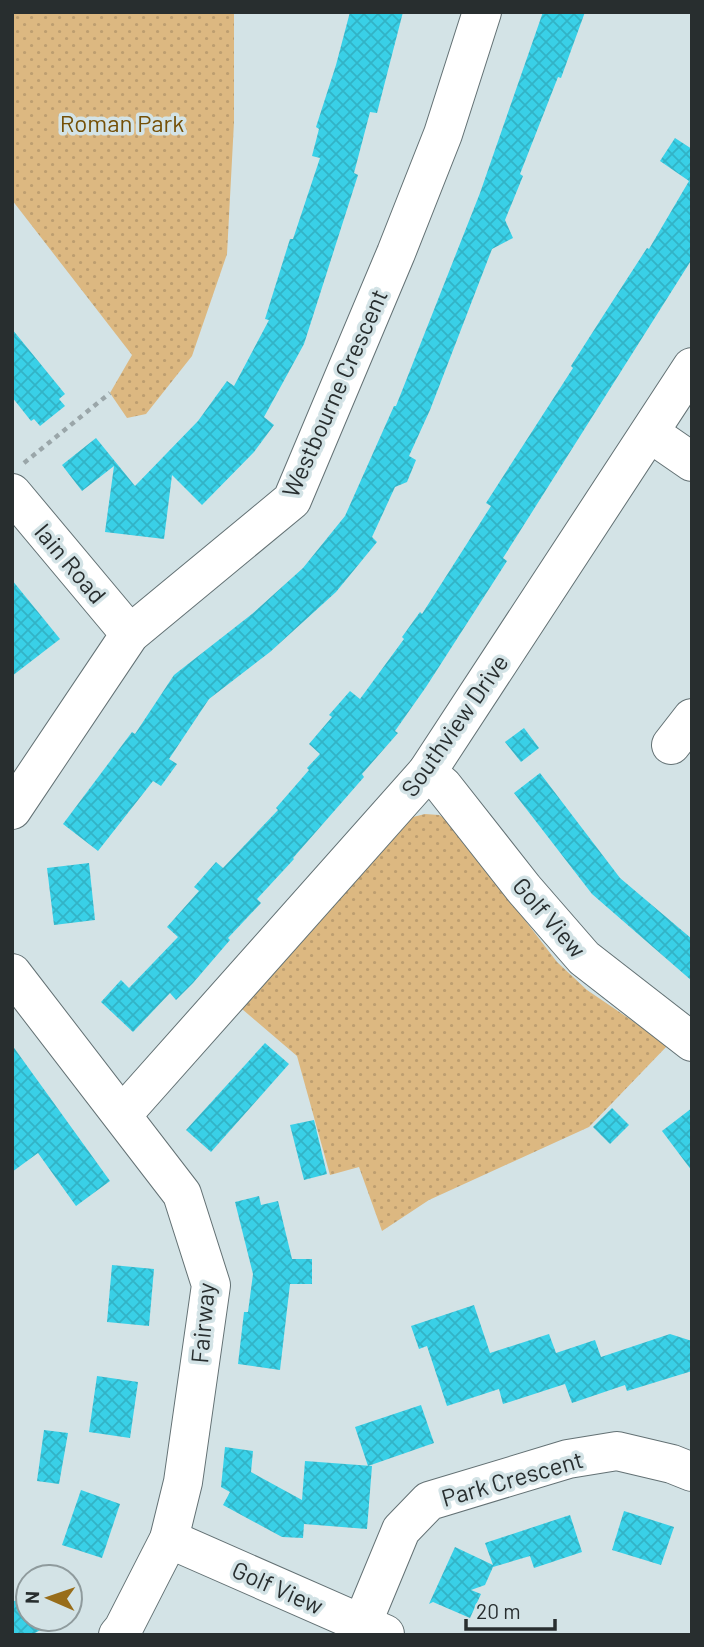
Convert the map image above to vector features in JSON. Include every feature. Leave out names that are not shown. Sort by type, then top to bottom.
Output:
[{"type":"street","name":"Westbourne Crescent","points":[[12,810],[130,634],[292,500],[443,134],[482,12]]},
{"type":"street","name":"Southview Drive","points":[[122,1115],[427,772],[692,368]]},
{"type":"street","points":[[650,433],[692,462]]},
{"type":"street","name":"Iain Road","points":[[18,478],[130,634]]},
{"type":"street","name":"Golf View","points":[[427,772],[443,786],[524,889],[584,958],[692,1042]]},
{"type":"street","name":"Fairway","points":[[12,973],[182,1194],[211,1285],[183,1482],[169,1539],[118,1635]]},
{"type":"street","name":"Park Crescent","points":[[374,1629],[401,1530],[429,1501],[568,1459],[617,1451],[672,1464],[692,1472]]},
{"type":"street","name":"Golf View","points":[[169,1539],[374,1629]]},
{"type":"path","points":[[18,478],[110,393]]},
{"type":"green space","name":"Roman Park","points":[[12,12],[234,12],[234,122],[227,254],[192,356],[146,414],[127,418],[110,393],[132,355],[12,200]]},
{"type":"green space","points":[[425,814],[439,815],[449,821],[557,962],[587,990],[668,1045],[589,1127],[429,1200],[382,1231],[359,1167],[330,1175],[297,1056],[242,1009],[409,818]]},
{"type":"building","points":[[350,12],[403,12],[377,113],[370,112],[354,173],[358,175],[304,344],[264,417],[274,425],[254,452],[202,505],[172,475],[164,539],[105,532],[114,466],[82,491],[62,465],[96,438],[135,486],[198,421],[227,381],[234,386],[269,320],[265,319],[290,239],[293,239],[320,158],[312,156],[319,129],[316,127]]},
{"type":"building","points":[[543,12],[585,12],[561,78],[558,77],[520,174],[523,176],[505,220],[513,238],[492,249],[430,410],[409,456],[416,460],[407,482],[395,487],[372,537],[377,542],[336,592],[270,652],[209,699],[169,759],[177,764],[161,786],[153,781],[98,851],[63,824],[132,732],[135,734],[174,675],[252,614],[303,568],[345,516],[396,406],[480,193]]},
{"type":"building","points":[[675,138],[692,149],[692,259],[503,558],[507,561],[395,731],[398,733],[362,774],[364,777],[257,899],[261,903],[228,938],[230,940],[193,983],[176,1000],[170,993],[133,1032],[101,1002],[121,980],[129,988],[178,937],[167,927],[199,891],[194,887],[216,862],[223,868],[278,810],[276,808],[320,754],[309,744],[332,717],[329,715],[350,691],[360,699],[404,639],[402,637],[420,612],[422,614],[491,506],[486,503],[573,368],[571,366],[603,316],[647,248],[649,249],[689,181],[660,161]]},
{"type":"building","points":[[12,329],[65,394],[59,399],[65,406],[40,426],[34,419],[31,421],[12,397]]},
{"type":"building","points":[[12,580],[60,639],[12,676]]},
{"type":"building","points":[[524,728],[539,748],[521,762],[505,742]]},
{"type":"building","points":[[540,773],[620,878],[692,939],[692,981],[592,894],[514,793]]},
{"type":"building","points":[[89,863],[95,920],[54,925],[47,868]]},
{"type":"building","points":[[265,1043],[289,1064],[211,1152],[186,1130]]},
{"type":"building","points":[[12,1045],[110,1181],[76,1206],[38,1153],[12,1172]]},
{"type":"building","points":[[612,1108],[629,1125],[610,1144],[593,1127]]},
{"type":"building","points":[[692,1108],[692,1171],[662,1131]]},
{"type":"building","points":[[314,1120],[327,1174],[304,1180],[290,1125]]},
{"type":"building","points":[[259,1196],[261,1205],[278,1201],[292,1259],[312,1259],[312,1284],[290,1284],[280,1370],[238,1364],[244,1312],[248,1312],[253,1274],[235,1202]]},
{"type":"building","points":[[112,1265],[154,1269],[149,1326],[107,1322]]},
{"type":"building","points":[[474,1305],[490,1353],[549,1334],[556,1353],[595,1340],[601,1357],[670,1334],[692,1341],[692,1371],[627,1391],[625,1385],[572,1403],[565,1384],[503,1404],[499,1389],[447,1406],[427,1346],[419,1349],[411,1326]]},
{"type":"building","points":[[97,1376],[138,1382],[130,1438],[89,1432]]},
{"type":"building","points":[[421,1405],[434,1443],[368,1466],[355,1427]]},
{"type":"building","points":[[44,1430],[68,1433],[59,1484],[37,1481]]},
{"type":"building","points":[[225,1447],[253,1451],[251,1472],[302,1500],[305,1461],[372,1466],[367,1529],[304,1524],[303,1538],[282,1537],[223,1505],[230,1492],[221,1487]]},
{"type":"building","points":[[81,1490],[120,1504],[102,1558],[62,1545]]},
{"type":"building","points":[[624,1511],[674,1527],[661,1565],[612,1550]]},
{"type":"building","points":[[570,1515],[582,1552],[534,1568],[530,1556],[493,1567],[485,1585],[471,1590],[481,1594],[470,1618],[433,1602],[429,1604],[455,1547],[493,1565],[485,1543]]},
{"type":"building","points":[[14,1601],[14,1633],[35,1633],[12,1635]]}]
